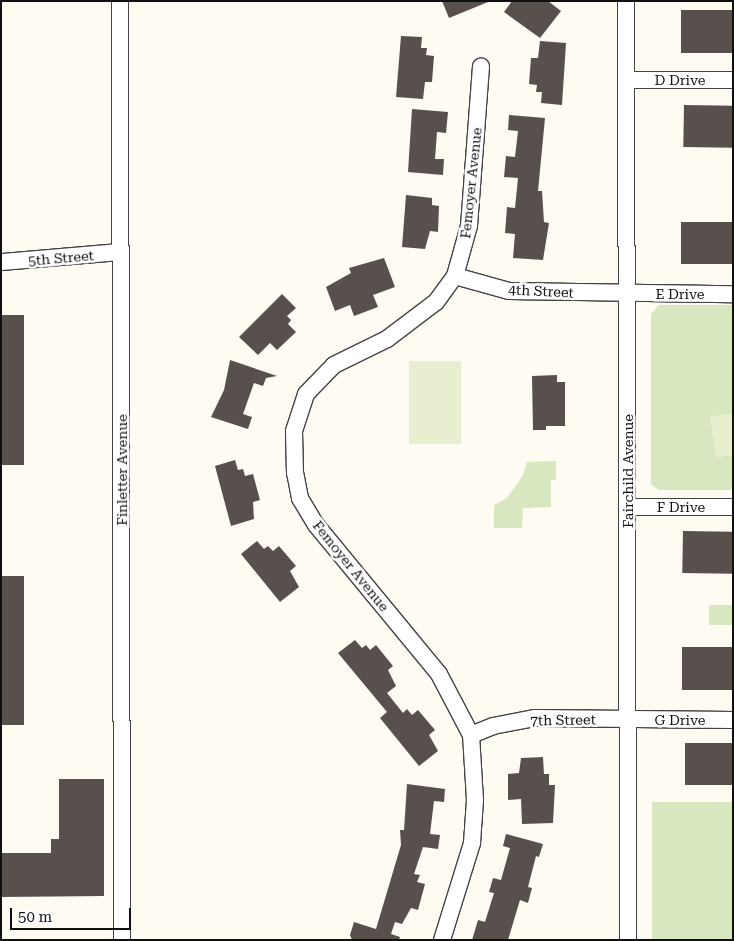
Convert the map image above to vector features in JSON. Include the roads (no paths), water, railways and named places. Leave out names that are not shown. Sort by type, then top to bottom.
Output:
[{"type":"street","name":"Finletter Avenue","points":[[120,1],[122,940]]},
{"type":"street","name":"Fairchild Avenue","points":[[626,1],[628,940]]},
{"type":"street","name":"Femoyer Avenue","points":[[442,940],[472,842],[474,800],[471,735],[439,674],[316,525],[300,498],[295,473],[294,431],[306,394],[334,365],[387,339],[436,302],[455,276],[469,226],[481,66]]},
{"type":"street","name":"D Drive","points":[[627,80],[733,80]]},
{"type":"street","name":"5th Street","points":[[1,262],[121,252]]},
{"type":"street","name":"4th Street","points":[[455,276],[509,291],[628,294]]},
{"type":"street","name":"E Drive","points":[[628,294],[733,294]]},
{"type":"street","name":"F Drive","points":[[628,507],[733,506]]},
{"type":"street","name":"7th Street","points":[[471,735],[494,726],[535,718],[627,720]]},
{"type":"street","name":"G Drive","points":[[627,720],[733,720]]}]
